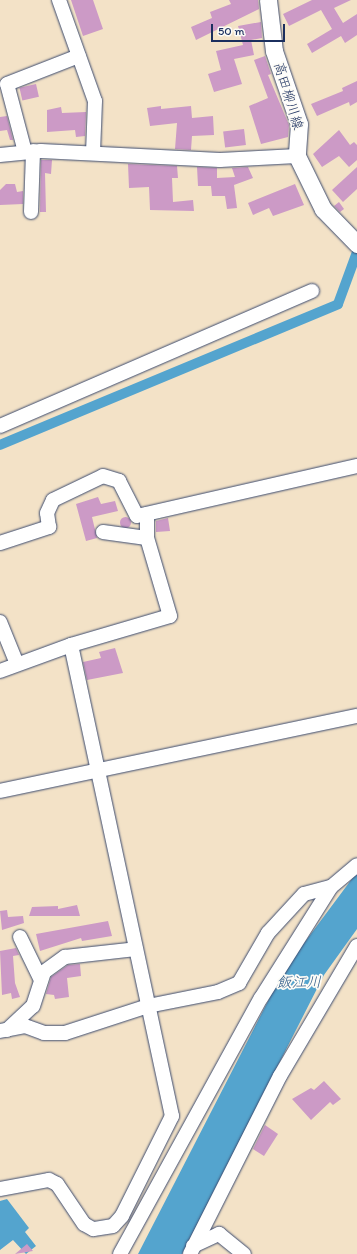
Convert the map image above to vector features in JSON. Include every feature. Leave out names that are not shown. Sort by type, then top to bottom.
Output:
[{"type":"main road","name":"高田柳川線","points":[[268,0],[274,51],[299,124],[296,156]]},
{"type":"main road","points":[[296,156],[323,209],[357,244]]},
{"type":"street","points":[[59,0],[95,101],[94,152]]},
{"type":"street","points":[[30,212],[29,152],[6,84],[79,56]]},
{"type":"street","points":[[0,155],[29,152],[94,152],[220,160],[296,156]]},
{"type":"street","points":[[0,426],[312,291]]},
{"type":"street","points":[[0,543],[49,527],[47,513],[53,500],[108,475],[118,481],[137,516],[357,466]]},
{"type":"street","points":[[0,671],[71,645],[170,616],[146,538],[147,514]]},
{"type":"street","points":[[103,532],[146,538]]},
{"type":"street","points":[[0,622],[17,664]]},
{"type":"street","points":[[0,1189],[50,1180],[57,1184],[84,1224],[93,1229],[113,1226],[122,1216],[172,1116],[136,949],[102,773],[71,645]]},
{"type":"street","points":[[0,791],[102,773],[357,716]]},
{"type":"street","points":[[120,1254],[261,998],[331,887],[357,865]]},
{"type":"street","points":[[3,1031],[25,1026],[44,1033],[65,1033],[148,1006],[218,992],[239,983],[268,933],[304,894],[331,887]]},
{"type":"street","points":[[20,937],[41,980]]},
{"type":"street","points":[[191,1250],[284,1069],[357,946]]},
{"type":"street","points":[[3,1031],[32,1006],[44,972],[65,957],[136,949]]},
{"type":"street","points":[[191,1250],[219,1234],[244,1254]]},
{"type":"water","name":"飯江川","points":[[357,872],[357,929],[324,975],[182,1254],[138,1254],[284,970]]},
{"type":"water","points":[[7,1199],[29,1228],[25,1232],[36,1246],[26,1254],[13,1240],[0,1250],[0,1201]]},
{"type":"building","points":[[71,0],[93,0],[103,29],[83,36]]},
{"type":"building","points":[[229,0],[258,0],[259,9],[196,40],[191,27],[212,18],[210,12],[231,4]]},
{"type":"building","points":[[312,0],[351,0],[334,8],[343,23],[357,14],[357,35],[345,43],[341,36],[312,53],[307,44],[332,29],[321,10],[289,26],[283,14]]},
{"type":"building","points":[[261,22],[262,38],[251,40],[254,55],[234,59],[242,84],[214,92],[208,74],[221,70],[216,51],[243,45],[238,26]]},
{"type":"building","points":[[265,56],[271,74],[268,75],[289,125],[288,137],[261,144],[249,106],[268,98],[254,60]]},
{"type":"building","points":[[357,81],[357,102],[350,106],[349,102],[317,116],[311,104],[343,91],[342,88]]},
{"type":"building","points":[[36,84],[39,97],[22,100],[19,88]]},
{"type":"building","points":[[161,106],[161,109],[191,106],[192,118],[213,116],[214,135],[192,136],[191,150],[175,149],[177,123],[150,126],[147,108]]},
{"type":"building","points":[[61,107],[62,113],[86,112],[85,136],[76,137],[75,130],[47,132],[47,110]]},
{"type":"building","points":[[7,116],[13,140],[10,140],[7,130],[0,131],[0,117]]},
{"type":"building","points":[[244,129],[246,145],[225,147],[223,132]]},
{"type":"building","points":[[339,130],[350,145],[354,142],[357,145],[357,160],[349,167],[339,156],[322,167],[313,154]]},
{"type":"building","points":[[41,160],[52,160],[51,174],[45,173],[46,212],[40,212]]},
{"type":"building","points":[[128,164],[177,166],[178,178],[172,178],[173,202],[193,200],[194,211],[150,210],[149,187],[129,188]]},
{"type":"building","points":[[197,167],[217,168],[217,178],[235,177],[232,168],[248,167],[253,178],[234,185],[237,208],[227,209],[225,196],[212,196],[211,186],[198,186]]},
{"type":"building","points":[[357,167],[357,189],[343,202],[332,190]]},
{"type":"building","points":[[6,184],[15,184],[17,192],[23,191],[23,204],[0,205],[0,190]]},
{"type":"building","points":[[295,184],[304,205],[273,216],[269,208],[253,215],[248,203]]},
{"type":"building","points":[[339,202],[344,209],[340,212],[334,206]]},
{"type":"building","points":[[98,497],[101,504],[115,501],[118,511],[92,517],[97,538],[86,541],[76,504]]},
{"type":"building","points":[[125,516],[129,518],[131,522],[129,526],[125,528],[121,526],[119,522],[121,518]]},
{"type":"building","points":[[168,518],[170,531],[156,532],[156,521]]},
{"type":"building","points":[[115,648],[123,673],[87,680],[83,662],[101,658],[99,652]]},
{"type":"building","points":[[77,905],[80,916],[29,916],[32,907],[58,906],[58,909]]},
{"type":"building","points":[[7,910],[8,917],[23,916],[24,923],[2,930],[0,911]]},
{"type":"building","points":[[108,921],[112,936],[82,941],[81,938],[40,951],[36,934]]},
{"type":"building","points":[[16,948],[19,955],[13,956],[15,983],[20,997],[12,999],[11,993],[2,995],[0,951]]},
{"type":"building","points":[[80,964],[81,976],[67,978],[69,997],[55,999],[54,995],[46,994],[51,977],[68,965]]},
{"type":"building","points":[[324,1081],[341,1099],[333,1105],[330,1102],[311,1120],[292,1099],[311,1088],[314,1090]]},
{"type":"building","points":[[265,1125],[278,1134],[264,1156],[253,1149]]},
{"type":"building","points":[[27,1244],[33,1251],[15,1254]]},
{"type":"waterway","points":[[0,445],[338,304],[357,252]]}]
